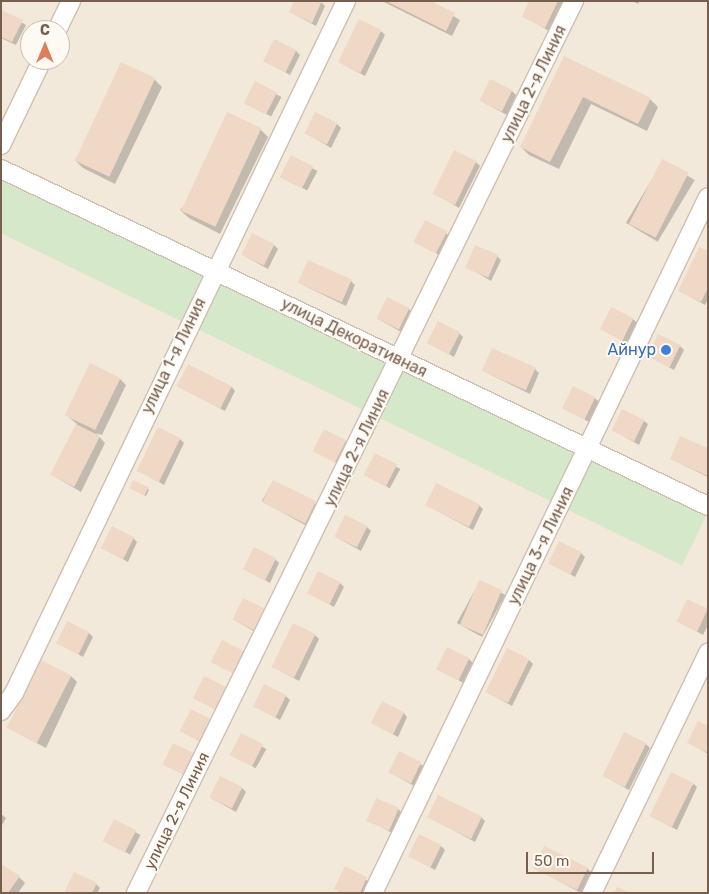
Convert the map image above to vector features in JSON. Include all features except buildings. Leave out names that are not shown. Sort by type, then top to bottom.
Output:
[{"type":"street","points":[[62,20],[71,1]]},
{"type":"street","name":"улица 1-я Линия","points":[[1,711],[14,693],[346,1]]},
{"type":"street","name":"улица 2-я Линия","points":[[136,893],[401,360],[574,1]]},
{"type":"street","points":[[1,145],[37,70]]},
{"type":"street","name":"улица Декоративная","points":[[1,169],[708,506]]},
{"type":"street","name":"улица 3-я Линия","points":[[372,893],[708,197]]},
{"type":"street","points":[[592,893],[708,653]]},
{"type":"shaded area","points":[[1,1],[708,1],[708,893],[1,893]]},
{"type":"green space","points":[[1,171],[707,515],[682,565],[1,233]]},
{"type":"place","name":"Айнур","points":[[666,350]]}]
